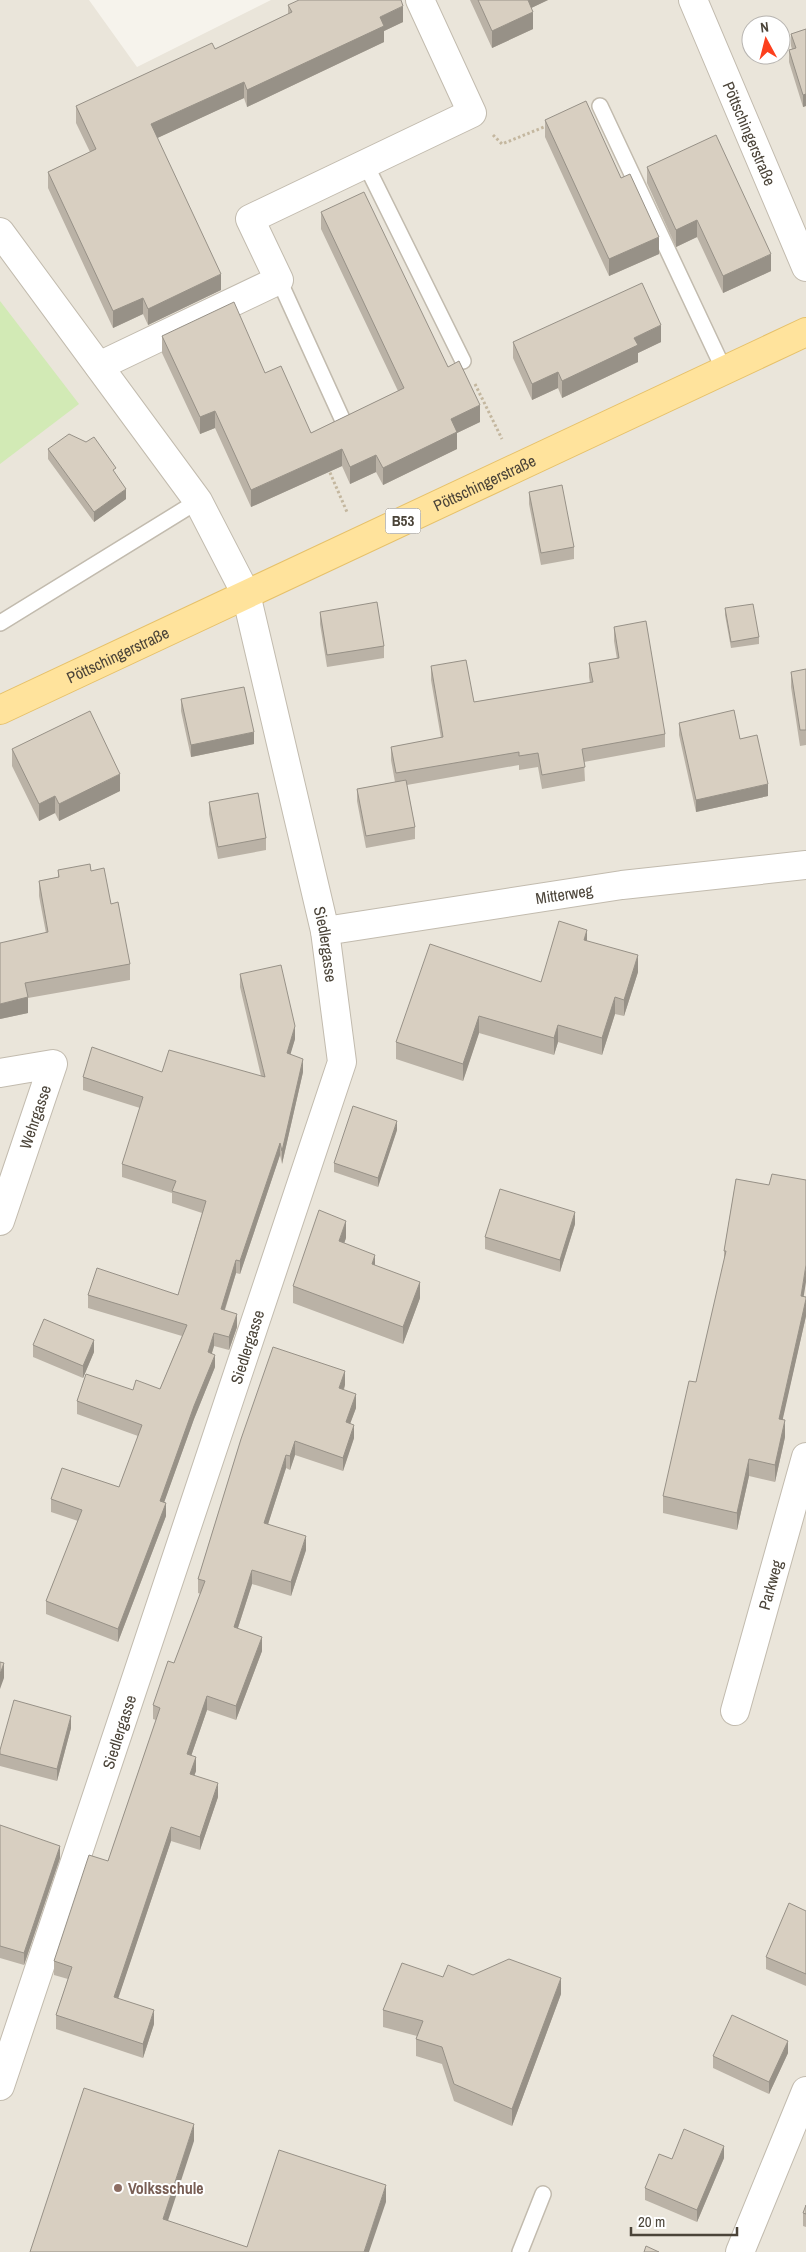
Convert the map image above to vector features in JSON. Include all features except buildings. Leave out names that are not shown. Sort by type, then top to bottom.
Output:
[{"type":"main road","name":"Pöttschingerstraße","points":[[0,710],[806,332]]},
{"type":"street","points":[[99,366],[279,280],[250,219],[472,112],[420,0]]},
{"type":"street","name":"Pöttschingerstraße","points":[[694,0],[806,267]]},
{"type":"street","name":"Siedlergasse","points":[[0,232],[198,501],[246,594],[325,931],[342,1062],[0,2086]]},
{"type":"street","name":"Mitterweg","points":[[325,931],[622,885],[806,865]]},
{"type":"street","name":"Wehrgasse","points":[[0,1073],[53,1064],[0,1221]]},
{"type":"street","name":"Parkweg","points":[[735,1711],[806,1458]]},
{"type":"street","points":[[740,2252],[806,2092]]},
{"type":"lane","points":[[600,106],[724,370]]},
{"type":"lane","points":[[365,164],[463,361]]},
{"type":"lane","points":[[279,280],[344,423]]},
{"type":"lane","points":[[0,623],[198,501]]},
{"type":"lane","points":[[520,2252],[543,2194]]},
{"type":"path","points":[[472,112],[502,144],[600,106]]},
{"type":"path","points":[[463,361],[504,443]]},
{"type":"path","points":[[326,464],[360,541]]},
{"type":"shaded area","points":[[0,0],[89,0],[137,67],[271,0],[806,0],[806,2252],[0,2252]]},
{"type":"green space","points":[[0,301],[79,404],[0,464]]},
{"type":"place","name":"Volksschule","points":[[118,2188]]}]
